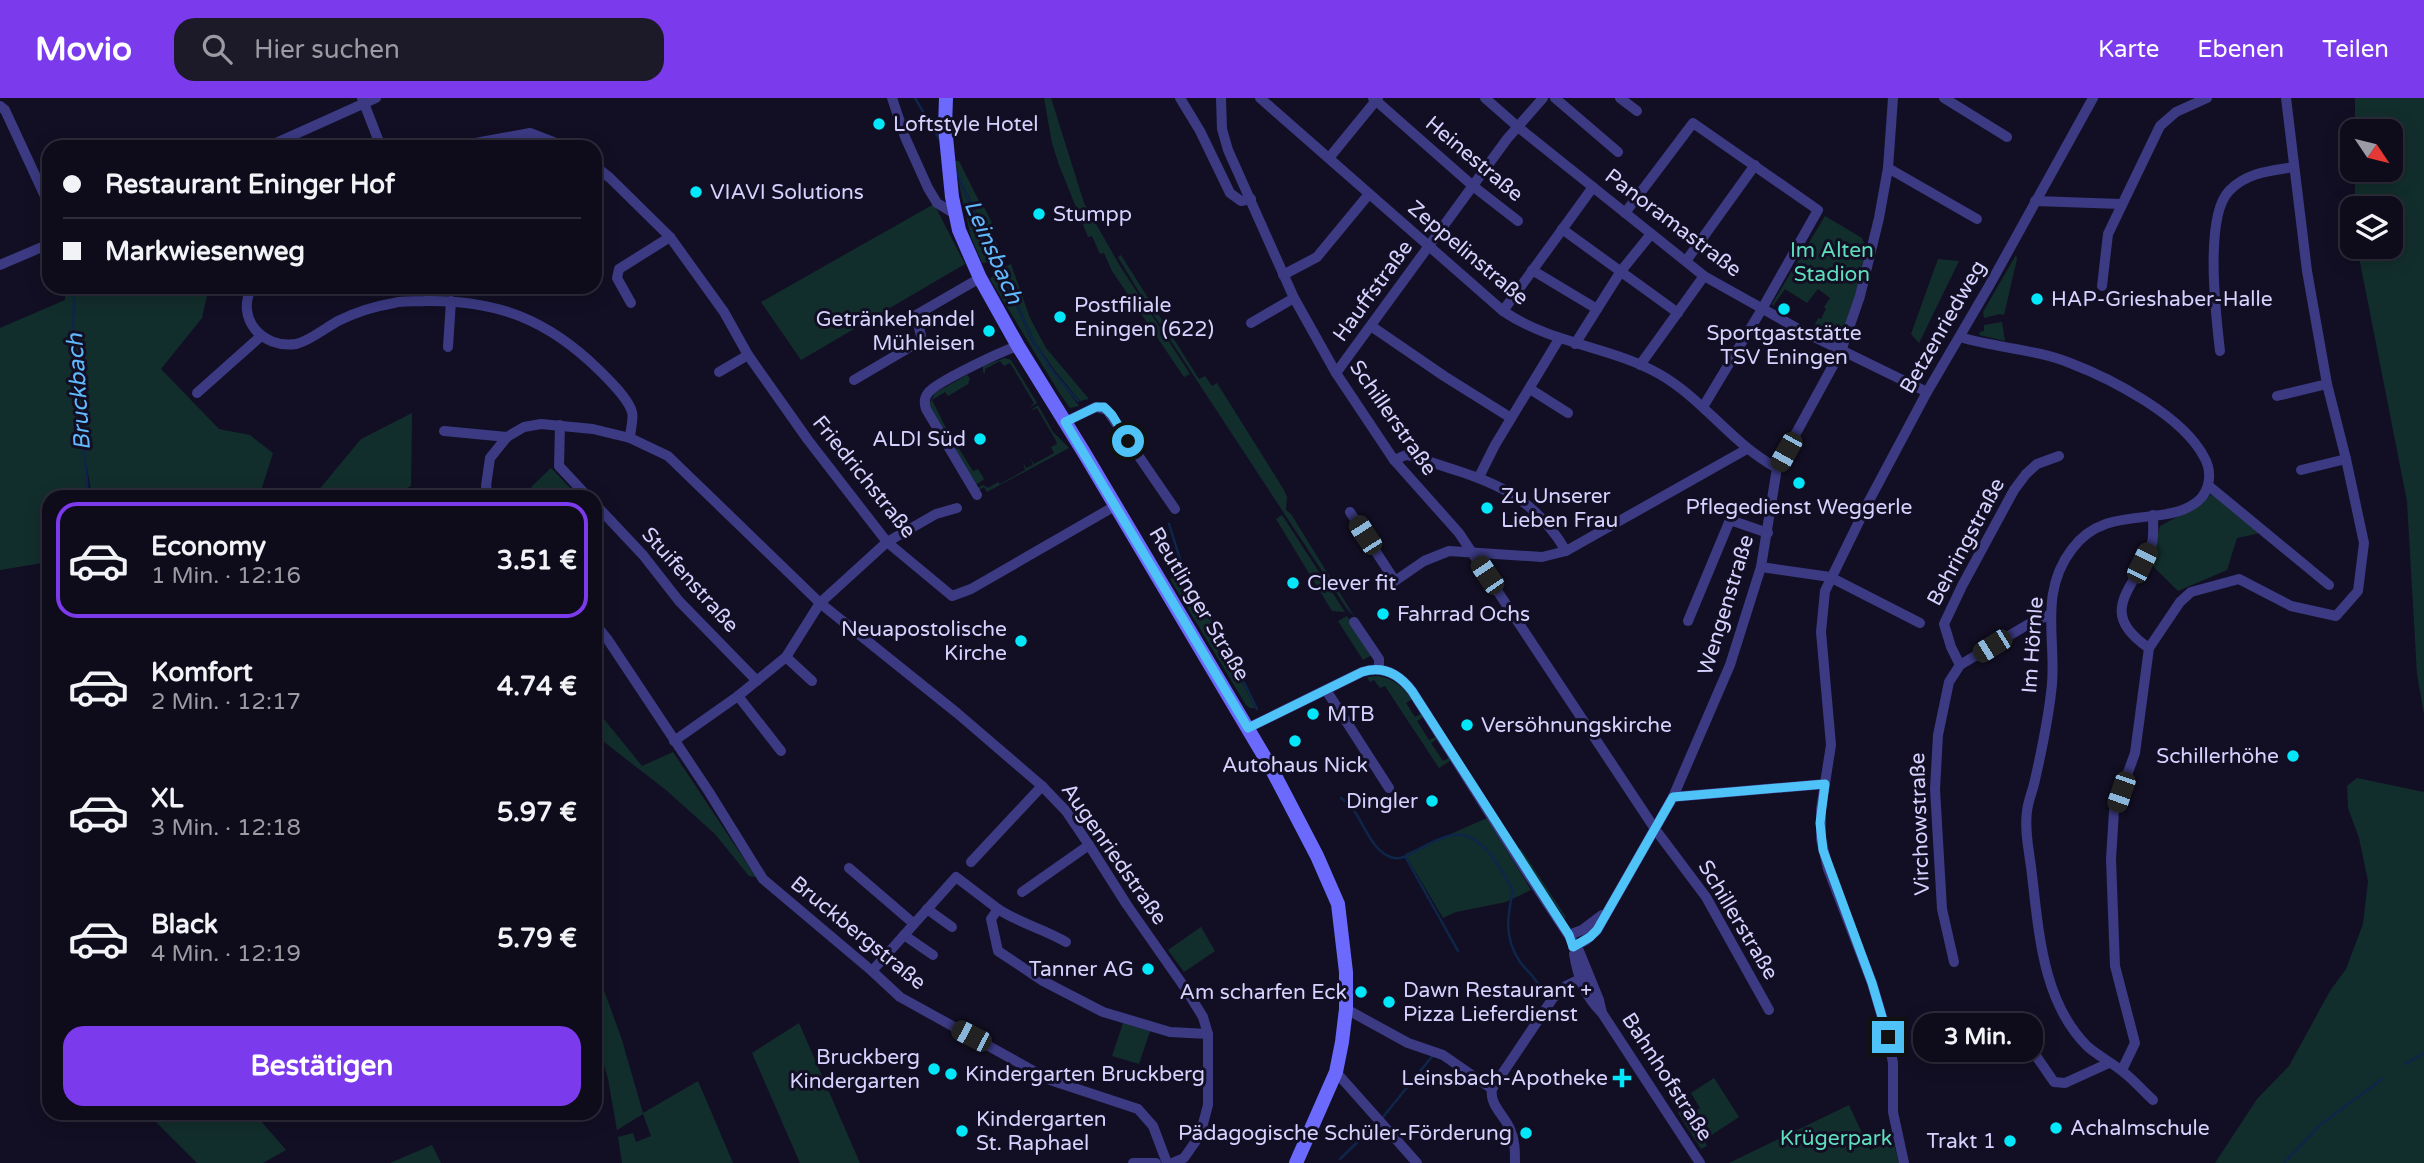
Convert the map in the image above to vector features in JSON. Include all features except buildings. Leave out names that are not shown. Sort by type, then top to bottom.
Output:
[{"type":"main road","name":"Reutlinger Straße","points":[[946,98],[945,127],[955,214],[980,278],[1286,794],[1334,893],[1343,937],[1346,1009],[1336,1072],[1296,1163]]},
{"type":"street","points":[[282,140],[363,101],[376,98]]},
{"type":"street","points":[[892,98],[905,137],[928,188],[937,203],[955,214]]},
{"type":"street","points":[[1180,98],[1200,131],[1230,193],[1241,201],[1251,200]]},
{"type":"street","name":"Schillerstraße","points":[[1221,98],[1222,129],[1228,150],[1294,298],[1336,373],[1394,460],[1459,533],[1655,830],[1706,897],[1769,1010]]},
{"type":"street","name":"Zeppelinstraße","points":[[1260,98],[1503,311],[1529,327],[1640,365],[1674,383],[1747,449],[1777,468]]},
{"type":"street","name":"Panoramastraße","points":[[1485,98],[1704,276],[1841,351],[1927,392]]},
{"type":"street","name":"Hauffstraße","points":[[1336,373],[1473,186],[1543,98]]},
{"type":"street","points":[[1555,98],[1618,152]]},
{"type":"street","points":[[1620,98],[1637,111]]},
{"type":"street","name":"Wengenstraße","points":[[1572,943],[1607,909],[1655,830],[1673,797],[1730,665],[1761,567],[1777,468],[1841,351],[1856,311],[1888,168],[1893,98]]},
{"type":"street","points":[[1944,98],[2007,136]]},
{"type":"street","name":"Betzenriedweg","points":[[1904,1163],[1893,1112],[1893,1063],[1884,1020],[1823,850],[1820,823],[1831,745],[1822,659],[1821,623],[1825,592],[1830,577],[1927,392],[2093,98]]},
{"type":"street","points":[[2102,286],[2108,234],[2160,126],[2176,112],[2207,98]]},
{"type":"street","points":[[2122,1070],[2135,1043],[2116,966],[2111,859],[2114,811],[2135,753],[2149,648],[2180,601],[2191,592],[2239,579],[2291,606],[2336,616],[2358,591],[2364,543],[2327,384],[2307,271],[2286,98]]},
{"type":"street","points":[[1329,158],[1375,99]]},
{"type":"street","name":"Heinestraße","points":[[1375,99],[1473,186],[1518,221]]},
{"type":"street","points":[[363,101],[378,140]]},
{"type":"street","points":[[3,108],[42,190]]},
{"type":"street","points":[[1625,213],[1693,123],[1818,210],[1703,407]]},
{"type":"street","points":[[500,140],[530,133],[548,140]]},
{"type":"street","points":[[1686,261],[1755,164]]},
{"type":"street","points":[[2220,351],[2214,299],[2216,221],[2228,192],[2254,173],[2294,167]]},
{"type":"street","points":[[1888,168],[1977,219]]},
{"type":"street","name":"Friedrichstraße","points":[[602,172],[670,237],[724,312],[748,355],[834,477],[887,542],[952,596],[971,589],[1115,506]]},
{"type":"street","points":[[1503,311],[1593,187]]},
{"type":"street","points":[[1283,275],[1317,257],[1369,194]]},
{"type":"street","points":[[2035,201],[2121,204]]},
{"type":"street","points":[[1562,229],[1678,313]]},
{"type":"street","points":[[1575,344],[1621,271],[1651,234]]},
{"type":"street","points":[[631,303],[617,278],[619,269],[670,237]]},
{"type":"street","points":[[0,265],[42,247]]},
{"type":"street","points":[[1532,270],[1597,309]]},
{"type":"street","points":[[1640,365],[1704,276]]},
{"type":"street","points":[[853,380],[922,341],[916,315],[980,278]]},
{"type":"street","points":[[250,294],[247,316],[260,337],[276,343],[297,344],[342,319],[396,302],[451,301],[492,308],[527,318],[558,335],[582,353],[616,386],[632,412],[630,438]]},
{"type":"street","points":[[1251,323],[1294,298]]},
{"type":"street","points":[[448,347],[451,301]]},
{"type":"street","points":[[1371,326],[1511,418]]},
{"type":"street","points":[[197,393],[260,337]]},
{"type":"street","points":[[1960,337],[2070,363],[2131,393],[2175,423],[2200,447],[2208,464],[2209,486],[2329,585]]},
{"type":"street","points":[[1479,477],[1559,339]]},
{"type":"street","points":[[977,495],[926,409],[925,398],[931,389],[1018,346]]},
{"type":"street","points":[[719,372],[748,355]]},
{"type":"street","points":[[2277,396],[2327,384]]},
{"type":"street","points":[[1530,389],[1568,412]]},
{"type":"street","points":[[1065,422],[1096,407],[1107,410],[1175,509]]},
{"type":"street","points":[[560,425],[559,466],[581,490]]},
{"type":"street","name":"Augenriedstraße","points":[[444,431],[508,437],[524,427],[560,425],[630,438],[668,456],[820,603],[957,713],[1042,786],[1066,811],[1203,1017],[1208,1034],[1209,1094],[1206,1115],[1200,1135],[1184,1158],[1169,1163]]},
{"type":"street","points":[[487,490],[490,458],[508,437]]},
{"type":"street","points":[[1350,512],[1395,581],[1424,561],[1449,551],[1542,556],[1566,551],[1747,449]]},
{"type":"street","points":[[1394,460],[1406,455],[1412,456],[1500,486],[1541,515],[1566,551]]},
{"type":"street","name":"Behringstraße","points":[[1960,665],[1944,624],[1962,586],[2014,490],[2037,464],[2059,456]]},
{"type":"street","points":[[2301,470],[2346,459]]},
{"type":"street","name":"Im Hörnle","points":[[2153,1100],[2122,1070],[2087,1045],[2062,1011],[2045,965],[2034,892],[2027,812],[2052,683],[2049,615],[2059,569],[2072,548],[2089,532],[2122,518],[2184,510],[2200,499],[2209,486]]},
{"type":"street","points":[[602,633],[674,741],[786,657],[820,603],[887,542],[936,514],[957,508]]},
{"type":"street","name":"Stuifenstraße","points":[[602,511],[643,555],[679,601],[757,681]]},
{"type":"street","points":[[2149,648],[2135,638],[2123,623],[2120,605],[2152,541],[2153,515]]},
{"type":"street","points":[[1688,621],[1730,520],[1768,533]]},
{"type":"street","points":[[1761,567],[1830,577],[1920,623]]},
{"type":"street","points":[[1960,665],[2049,615]]},
{"type":"street","points":[[1248,728],[1362,672],[1380,669],[1379,659],[1354,622]]},
{"type":"street","points":[[786,657],[812,681]]},
{"type":"street","name":"Virchowstraße","points":[[1954,962],[1942,909],[1935,789],[1938,735],[1949,682],[1960,665]]},
{"type":"street","name":"Bahnhofstraße","points":[[1380,669],[1397,675],[1412,691],[1582,957],[1584,977],[1592,1003],[1602,1013],[1700,1163]]},
{"type":"street","points":[[1326,690],[1389,788]]},
{"type":"street","points":[[737,696],[781,751]]},
{"type":"street","name":"Bruckbergstraße","points":[[674,741],[763,879],[900,997],[1050,1080],[1138,1109],[1153,1126],[1169,1163]]},
{"type":"street","points":[[1673,797],[1825,784]]},
{"type":"street","points":[[971,862],[1042,786]]},
{"type":"street","points":[[1022,892],[1089,845]]},
{"type":"street","points":[[849,868],[913,923]]},
{"type":"street","points":[[872,971],[956,877],[1012,918],[1045,929],[1066,942]]},
{"type":"street","points":[[927,909],[952,927]]},
{"type":"street","points":[[998,909],[991,919],[998,951],[1043,981],[1103,1012],[1170,1032],[1208,1034]]},
{"type":"street","points":[[904,935],[933,955]]},
{"type":"street","points":[[1515,1163],[1513,1137],[1492,1100],[1492,1089],[1553,998],[1566,986],[1584,977]]},
{"type":"street","points":[[1346,1009],[1408,1043],[1443,1055],[1492,1089]]},
{"type":"street","points":[[2030,1047],[2054,1082],[2065,1083],[2109,1063]]},
{"type":"street","points":[[1336,1072],[1418,1163]]},
{"type":"street","points":[[1133,1163],[1156,1163]]},
{"type":"green space","points":[[1044,98],[1051,98],[1084,203],[1120,266],[1190,374],[1184,377],[1112,271],[1104,253],[1100,254],[1092,236],[1088,237],[1052,143]]},
{"type":"green space","points":[[2355,98],[2424,98],[2424,714],[2417,674],[2407,501],[2359,259],[2403,259],[2403,196],[2355,196],[2355,182],[2403,182],[2403,119],[2355,119]]},
{"type":"green space","points":[[955,161],[959,161],[992,223],[988,226],[1004,258],[999,261],[958,173]]},
{"type":"green space","points":[[958,179],[996,262],[982,263],[971,237]]},
{"type":"green space","points":[[934,204],[965,264],[801,360],[761,302]]},
{"type":"green space","name":"Im Alten Stadion","points":[[1825,216],[1862,238],[1866,248],[1855,299],[1841,335],[1831,341],[1812,331],[1818,318],[1821,319],[1830,298],[1818,289],[1807,303],[1785,289],[1773,306],[1772,304]]},
{"type":"green space","points":[[1121,255],[1199,379],[1205,376],[1212,386],[1217,383],[1284,490],[1287,497],[1286,510],[1354,616],[1142,297],[1118,257]]},
{"type":"green space","points":[[2016,255],[2004,315],[1984,318],[1983,312]]},
{"type":"green space","points":[[1938,259],[1959,261],[1919,343],[1911,334]]},
{"type":"green space","points":[[1011,264],[1030,318],[1046,348],[1089,399],[1080,401],[1035,342],[1002,268]]},
{"type":"green space","points":[[999,269],[1033,344],[1079,406],[1070,408],[1060,394],[990,279]]},
{"type":"green space","points":[[65,294],[207,294],[202,318],[161,369],[219,429],[250,435],[273,453],[261,490],[91,490],[85,456],[88,489],[42,490],[42,563],[0,570],[0,328],[65,300]]},
{"type":"green space","points":[[2002,322],[2005,341],[1979,335],[1984,331],[1984,325]]},
{"type":"green space","points":[[1005,358],[1011,360],[1037,403],[1029,408],[1034,403],[1010,363],[1004,366],[1000,361],[985,369],[985,374],[983,372],[983,366]]},
{"type":"green space","points":[[967,375],[970,378],[968,384],[948,396],[945,392],[932,400],[973,471],[978,469],[984,479],[976,485],[929,405],[935,393]]},
{"type":"green space","points":[[1038,405],[1053,432],[1069,448],[987,492],[984,487],[979,490],[977,488],[983,485],[988,488],[998,482],[1000,484],[1025,470],[1023,462],[1026,468],[1033,465],[1030,458],[1034,464],[1054,453],[1051,447],[1057,444],[1056,441],[1037,408],[1030,411]]},
{"type":"green space","points":[[412,413],[411,486],[403,490],[319,490],[361,439]]},
{"type":"green space","points":[[551,468],[572,490],[534,490],[531,487]]},
{"type":"green space","points":[[2212,494],[2260,533],[2237,538],[2227,570],[2178,591],[2150,563],[2160,526]]},
{"type":"green space","points":[[1282,515],[1345,612],[1332,611],[1276,519]]},
{"type":"green space","points":[[1182,572],[1225,647],[1255,708],[1246,705],[1170,579]]},
{"type":"green space","points":[[1347,616],[1372,655],[1363,660],[1338,621]]},
{"type":"green space","points":[[1378,676],[1393,681],[1408,694],[1412,699],[1406,703],[1415,717],[1421,714],[1423,717],[1417,721],[1429,740],[1436,737],[1431,743],[1443,761],[1449,758],[1450,761],[1439,768],[1385,686],[1380,688],[1374,680],[1370,682],[1367,677]]},
{"type":"green space","points":[[602,717],[642,766],[673,752],[756,877],[749,876],[715,834],[666,790],[602,740]]},
{"type":"green space","points":[[2357,778],[2424,792],[2424,1163],[2215,1163],[2257,1099],[2289,1066],[2330,991],[2346,969],[2363,924],[2368,881],[2359,838],[2348,808],[2347,786]]},
{"type":"green space","points":[[1487,818],[1531,890],[1506,902],[1456,912],[1443,918],[1405,854]]},
{"type":"green space","points":[[1521,849],[1566,917],[1565,919],[1519,850]]},
{"type":"green space","points":[[1201,927],[1215,951],[1184,972],[1168,950]]},
{"type":"green space","points":[[602,985],[621,1037],[643,1113],[698,1081],[733,1163],[622,1163],[618,1137],[633,1133],[636,1142],[651,1136],[643,1114],[617,1130],[602,1059]]},
{"type":"green space","points":[[799,1023],[860,1163],[800,1163],[752,1053]]},
{"type":"green space","points":[[1123,1023],[1150,1031],[1139,1064],[1112,1056]]},
{"type":"green space","points":[[1714,1078],[1739,1117],[1704,1140],[1707,1146],[1701,1149],[1678,1113],[1691,1104],[1695,1111],[1700,1108],[1691,1093]]},
{"type":"green space","name":"Krügerpark","points":[[1849,1105],[1870,1150],[1893,1141],[1899,1163],[1729,1163]]},
{"type":"green space","points":[[154,1120],[260,1120],[286,1150],[263,1163],[197,1163]]},
{"type":"green space","points":[[432,1145],[441,1163],[390,1163]]},
{"type":"waterway","name":"Leinsbach","points":[[915,98],[940,140]]},
{"type":"waterway","name":"Leinsbach","points":[[956,171],[1034,343],[1053,372],[1078,401]]},
{"type":"waterway","name":"Bruckbach","points":[[75,294],[74,377],[87,490]]},
{"type":"waterway","name":"Leinsbach","points":[[1169,524],[1185,575],[1226,646],[1257,709]]},
{"type":"waterway","name":"Leinsbach","points":[[1341,798],[1353,809],[1380,851],[1394,858],[1403,857],[1454,835],[1464,835],[1482,845],[1497,863],[1513,891],[1508,919],[1511,944],[1520,962],[1538,984]]},
{"type":"waterway","points":[[1405,856],[1458,951]]},
{"type":"waterway","points":[[2405,1064],[2424,1053]]},
{"type":"waterway","points":[[1383,1117],[1434,1054]]},
{"type":"waterway","points":[[2284,1163],[2320,1125],[2382,1079]]},
{"type":"waterway","points":[[1340,1159],[1375,1125]]},
{"type":"place","name":"Loftstyle Hotel","points":[[879,124]]},
{"type":"place","name":"VIAVI Solutions","points":[[696,192]]},
{"type":"place","name":"Stumpp","points":[[1039,214]]},
{"type":"place","name":"HAP-Grieshaber-Halle","points":[[2037,299]]},
{"type":"place","name":"Sportgaststätte TSV Eningen","points":[[1784,309]]},
{"type":"place","name":"Postfiliale Eningen (622)","points":[[1060,317]]},
{"type":"place","name":"Getränkehandel Mühleisen","points":[[989,331]]},
{"type":"place","name":"ALDI Süd","points":[[980,439]]},
{"type":"place","name":"Pflegedienst Weggerle","points":[[1799,483]]},
{"type":"place","name":"Zu Unserer Lieben Frau","points":[[1487,508]]},
{"type":"place","name":"Clever fit","points":[[1293,583]]},
{"type":"place","name":"Fahrrad Ochs","points":[[1383,614]]},
{"type":"place","name":"Neuapostolische Kirche","points":[[1021,641]]},
{"type":"place","name":"MTB","points":[[1313,714]]},
{"type":"place","name":"Versöhnungskirche","points":[[1467,725]]},
{"type":"place","name":"Autohaus Nick","points":[[1295,741]]},
{"type":"place","name":"Schillerhöhe","points":[[2293,756]]},
{"type":"place","name":"Dingler","points":[[1432,801]]},
{"type":"place","name":"Tanner AG","points":[[1148,969]]},
{"type":"place","name":"Am scharfen Eck","points":[[1361,992]]},
{"type":"place","name":"Dawn Restaurant + Pizza Lieferdienst","points":[[1389,1002]]},
{"type":"place","name":"Bruckberg Kindergarten","points":[[934,1069]]},
{"type":"place","name":"Kindergarten Bruckberg","points":[[951,1074]]},
{"type":"place","name":"Leinsbach-Apotheke","points":[[1622,1078]]},
{"type":"place","name":"Achalmschule","points":[[2056,1128]]},
{"type":"place","name":"Kindergarten St. Raphael","points":[[962,1131]]},
{"type":"place","name":"Pädagogische Schüler-Förderung","points":[[1526,1133]]},
{"type":"place","name":"Trakt 1","points":[[2010,1141]]},
{"type":"route","points":[[1128,441],[1104,407],[1096,407],[1065,422],[1248,728],[1370,669],[1380,669],[1397,675],[1412,691],[1569,935],[1573,947],[1597,930],[1673,797],[1825,784],[1820,823],[1823,850],[1872,983],[1888,1037]]}]
